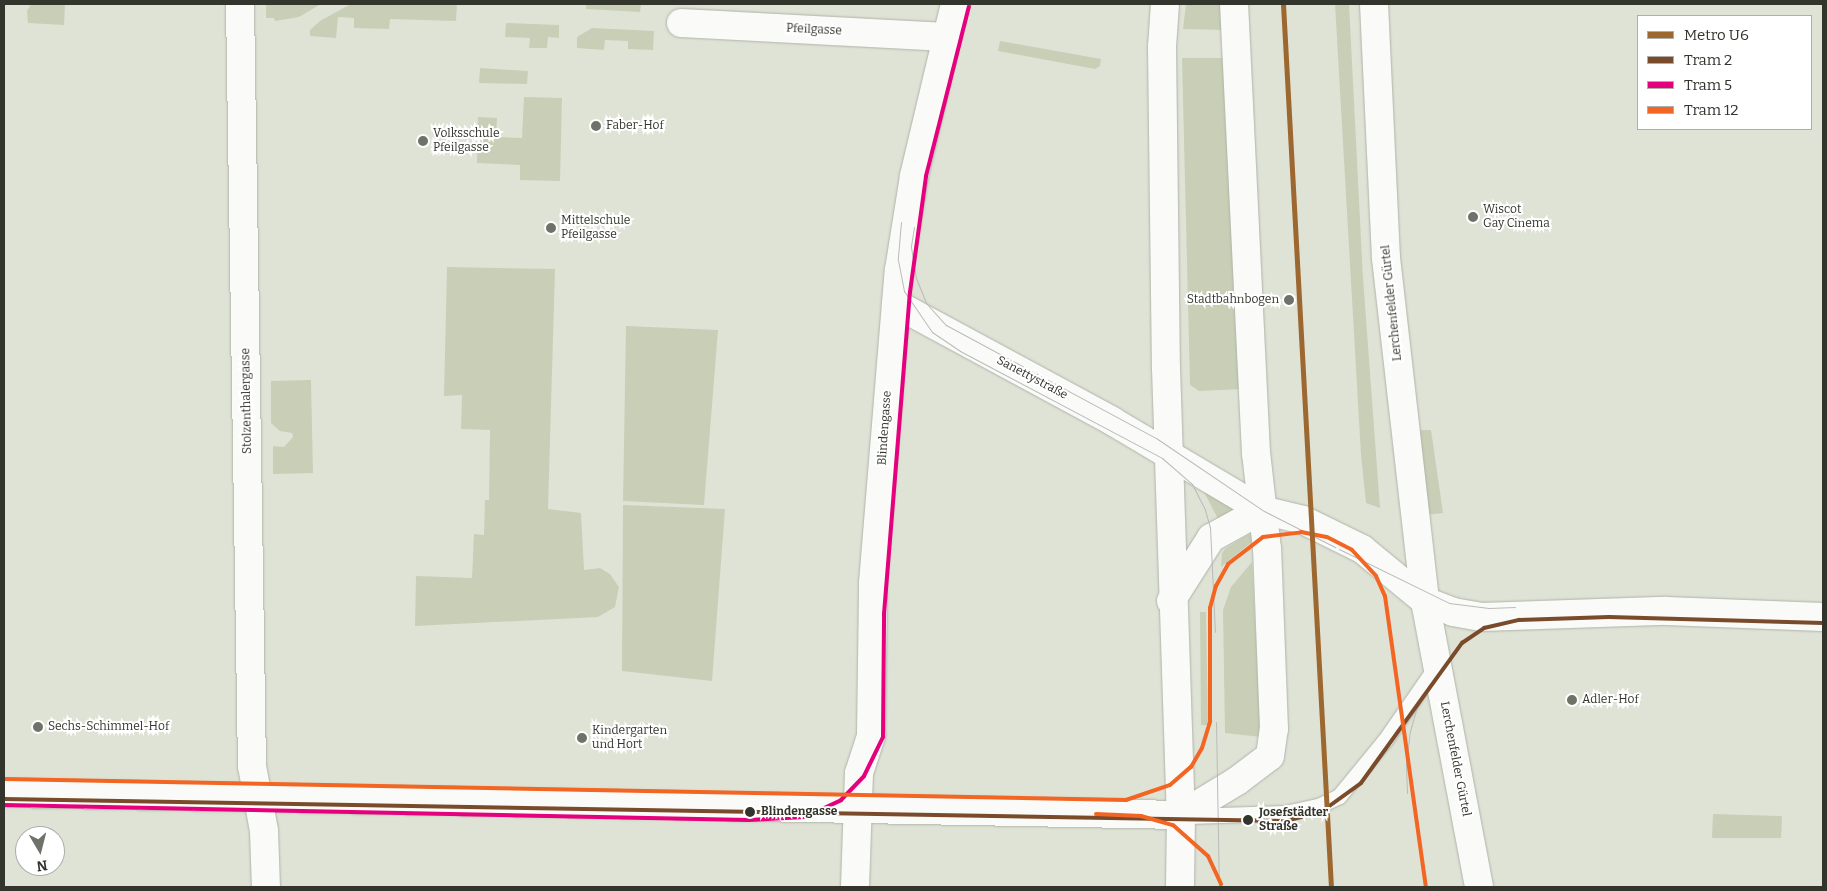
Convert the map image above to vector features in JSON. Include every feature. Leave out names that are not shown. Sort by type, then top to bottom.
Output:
[{"type":"street","name":"Stolzenthalergasse","points":[[240,4],[252,766],[264,831],[266,887]]},
{"type":"street","name":"Blindengasse","points":[[855,887],[859,773],[872,735],[873,584],[896,304],[914,176],[955,4]]},
{"type":"street","points":[[1165,4],[1162,47],[1168,455],[1171,601],[1180,815],[1180,887]]},
{"type":"street","points":[[4,793],[1180,815],[1237,781],[1270,756],[1274,729],[1267,549],[1256,453],[1234,4]]},
{"type":"street","name":"Lerchenfelder Gürtel","points":[[1374,4],[1386,258],[1424,601],[1479,887]]},
{"type":"street","name":"Pfeilgasse","points":[[681,23],[946,37]]},
{"type":"street","name":"Sanettystraße","points":[[896,304],[1112,421],[1168,455]]},
{"type":"street","points":[[1168,455],[1262,510],[1303,520],[1362,549],[1424,601],[1452,612],[1480,617],[1602,610],[1823,617]]},
{"type":"street","points":[[1171,601],[1212,538],[1262,510]]},
{"type":"lane","points":[[1180,815],[1285,814],[1318,806],[1339,796],[1385,740],[1436,665]]},
{"type":"green space","points":[[31,4],[65,4],[64,25],[28,23],[27,11]]},
{"type":"green space","points":[[266,4],[321,4],[299,17],[275,21],[274,18],[266,18]]},
{"type":"green space","points":[[351,4],[457,4],[456,21],[390,19],[389,29],[354,28],[354,18],[338,17],[336,38],[310,36],[310,30],[320,21]]},
{"type":"green space","points":[[586,4],[641,4],[640,12],[586,9]]},
{"type":"green space","points":[[1186,4],[1223,4],[1224,30],[1183,29]]},
{"type":"green space","points":[[1335,4],[1349,4],[1363,278],[1380,508],[1366,503],[1361,455]]},
{"type":"green space","points":[[506,23],[559,25],[559,38],[548,37],[547,48],[529,48],[530,38],[505,37]]},
{"type":"green space","points":[[592,28],[654,31],[653,50],[628,49],[628,41],[605,40],[604,50],[577,48],[577,37]]},
{"type":"green space","points":[[1000,41],[1101,59],[1100,66],[1095,69],[998,51]]},
{"type":"green space","points":[[1182,58],[1225,58],[1243,389],[1199,391],[1190,385]]},
{"type":"green space","points":[[480,68],[528,71],[527,84],[479,83]]},
{"type":"green space","points":[[524,97],[562,98],[560,181],[520,180],[520,165],[477,163],[478,117],[497,118],[496,137],[522,138]]},
{"type":"green space","points":[[447,267],[555,269],[548,509],[581,513],[584,570],[600,568],[610,574],[619,587],[615,607],[598,617],[415,626],[416,576],[472,578],[474,534],[484,535],[485,500],[489,500],[490,430],[461,429],[462,395],[444,396]]},
{"type":"green space","points":[[626,326],[718,330],[704,505],[623,501]]},
{"type":"green space","points":[[311,380],[313,473],[273,474],[273,446],[284,447],[293,437],[292,433],[280,431],[271,423],[271,381]]},
{"type":"green space","points":[[1419,430],[1431,430],[1443,513],[1426,515]]},
{"type":"green space","points":[[1203,490],[1242,506],[1218,519]]},
{"type":"green space","points":[[623,505],[725,509],[712,681],[622,671]]},
{"type":"green space","points":[[1248,535],[1252,535],[1253,541],[1221,567],[1222,553],[1226,548]]},
{"type":"green space","points":[[1252,562],[1261,737],[1225,733],[1223,610],[1231,587]]},
{"type":"green space","points":[[1200,612],[1206,612],[1208,725],[1201,725]]},
{"type":"green space","points":[[1713,814],[1782,816],[1781,838],[1712,838]]},
{"type":"tram line","name":"5","points":[[4,805],[749,820],[805,817],[841,800],[864,776],[883,737],[884,614],[910,292],[926,176],[969,6]]},
{"type":"tram line","points":[[901,222],[898,260],[904,291],[932,332],[960,351],[1162,458],[1192,484],[1205,510],[1210,527],[1215,632]]},
{"type":"tram line","points":[[914,227],[911,247],[916,278],[926,303],[946,325],[1156,438],[1264,511],[1335,547]]},
{"type":"tram line","name":"12","points":[[4,779],[1126,800],[1170,785],[1191,767],[1202,748],[1210,721],[1210,608],[1216,586],[1228,564],[1263,537],[1301,532],[1327,537],[1352,550],[1376,576],[1385,596],[1426,886]]},
{"type":"tram line","points":[[1339,549],[1449,603],[1489,608],[1515,607]]},
{"type":"tram line","name":"2","points":[[4,799],[1285,821],[1321,812],[1361,783],[1462,643],[1484,628],[1519,620],[1609,617],[1823,623]]},
{"type":"tram line","points":[[1407,793],[1406,763],[1410,731],[1416,710],[1431,684]]},
{"type":"tram line","points":[[1216,722],[1219,887]]},
{"type":"tram line","name":"12","points":[[1096,814],[1141,816],[1173,825],[1208,856],[1221,884]]},
{"type":"metro line","name":"U6","points":[[1283,4],[1331,887]]},
{"type":"place","name":"Faber-Hof","points":[[596,126]]},
{"type":"place","name":"Volksschule Pfeilgasse","points":[[423,141]]},
{"type":"place","name":"Wiscot Gay Cinema","points":[[1473,217]]},
{"type":"place","name":"Mittelschule Pfeilgasse","points":[[551,228]]},
{"type":"place","name":"Stadtbahnbogen","points":[[1289,300]]},
{"type":"place","name":"Adler-Hof","points":[[1572,700]]},
{"type":"place","name":"Sechs-Schimmel-Hof","points":[[38,727]]},
{"type":"place","name":"Kindergarten und Hort","points":[[582,738]]},
{"type":"place","name":"Blindengasse","points":[[750,812]]},
{"type":"place","name":"Josefstädter Straße","points":[[1248,820]]}]
